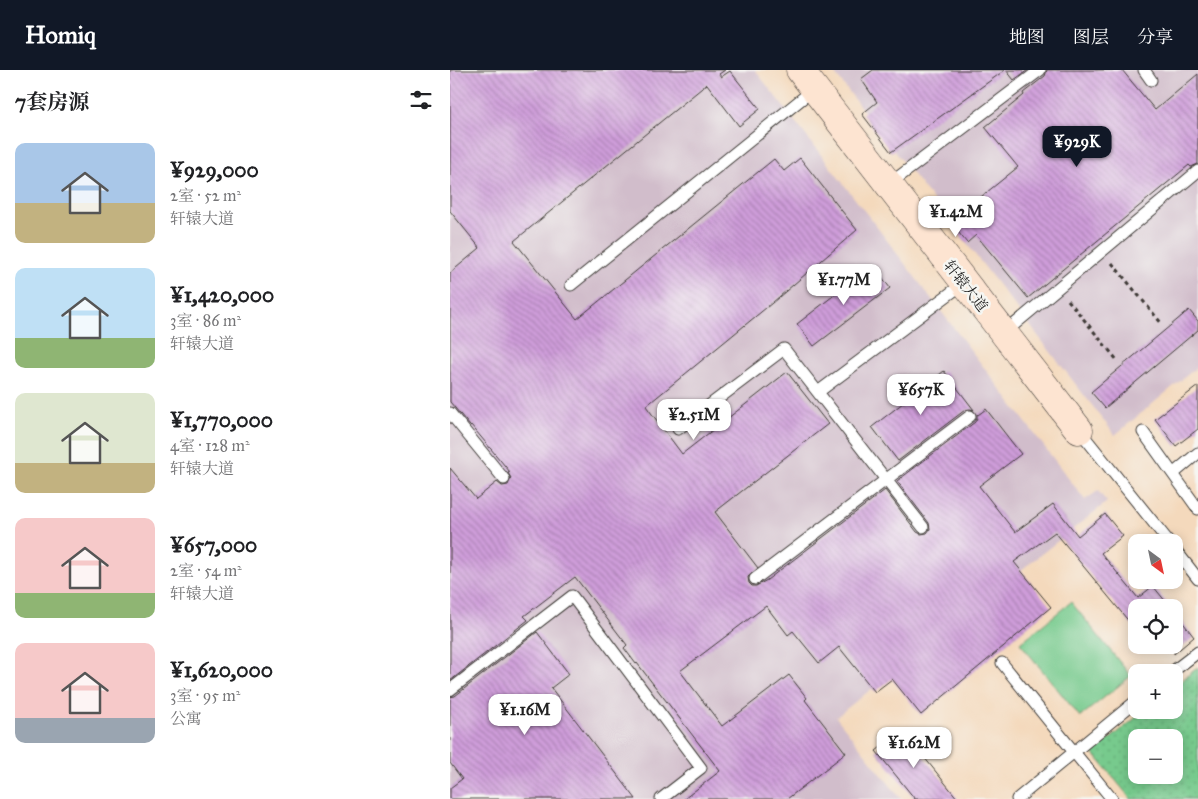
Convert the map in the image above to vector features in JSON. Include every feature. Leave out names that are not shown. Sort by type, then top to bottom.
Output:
[{"type":"street","name":"轩辕大道","points":[[807,79],[1079,430]]},
{"type":"lane","points":[[888,185],[1040,70]]},
{"type":"lane","points":[[1144,70],[1151,80]]},
{"type":"lane","points":[[571,285],[807,79]]},
{"type":"lane","points":[[1003,334],[1198,171]]},
{"type":"lane","points":[[818,392],[964,283]]},
{"type":"lane","points":[[678,430],[784,349],[923,526]]},
{"type":"lane","points":[[450,413],[504,479]]},
{"type":"lane","points":[[755,579],[970,416]]},
{"type":"lane","points":[[1079,430],[1163,534]]},
{"type":"lane","points":[[1143,432],[1198,509]]},
{"type":"lane","points":[[1173,474],[1198,453]]},
{"type":"lane","points":[[1183,560],[1198,579]]},
{"type":"lane","points":[[450,690],[572,596],[701,768],[661,799]]},
{"type":"lane","points":[[1182,664],[1198,652]]},
{"type":"lane","points":[[1002,663],[1112,799]]},
{"type":"lane","points":[[1017,799],[1128,708]]},
{"type":"path","points":[[1102,251],[1162,324]]},
{"type":"path","points":[[1058,288],[1117,360]]},
{"type":"shaded area","points":[[450,70],[755,70],[1085,500],[1098,491],[1107,502],[836,717],[901,799],[450,799]]},
{"type":"shaded area","points":[[832,70],[1198,70],[1198,366],[1115,435]]},
{"type":"green space","points":[[1071,602],[1128,672],[1128,678],[1080,717],[1020,643]]},
{"type":"green space","points":[[1198,667],[1198,799],[1131,799],[1093,753],[1134,719],[1183,719],[1183,680]]},
{"type":"building","points":[[450,70],[725,70],[719,74],[721,77],[730,71],[760,109],[739,126],[707,84],[514,241],[577,319],[774,159],[784,171],[800,158],[857,230],[772,303],[646,406],[682,454],[787,372],[828,424],[715,512],[758,568],[748,577],[749,583],[752,586],[756,586],[767,580],[885,490],[917,532],[921,534],[927,533],[930,529],[929,523],[897,481],[975,422],[977,414],[986,409],[1021,454],[979,486],[1015,532],[1053,504],[1078,536],[1105,514],[1123,536],[1101,553],[1128,586],[1128,589],[1131,589],[1138,598],[1149,589],[1155,589],[1164,599],[1128,599],[1128,620],[1055,532],[1014,562],[1051,607],[921,715],[892,679],[875,692],[839,647],[819,663],[793,631],[788,635],[766,606],[680,671],[722,726],[789,675],[807,698],[805,700],[846,753],[787,799],[684,799],[720,771],[624,648],[627,645],[575,577],[524,616],[528,620],[450,681],[450,468],[476,499],[497,482],[502,486],[508,485],[511,478],[508,473],[510,472],[450,402],[450,273],[480,248],[450,211]]},
{"type":"building","points":[[873,70],[1005,70],[891,152],[862,114],[877,102],[861,79]]},
{"type":"building","points":[[1006,70],[1028,70],[1014,80]]},
{"type":"building","points":[[1047,70],[1122,70],[1155,110],[1198,74],[1198,164],[1191,167],[1189,165],[1028,298],[976,235],[967,243],[950,222],[1018,167],[985,127],[1045,76]]},
{"type":"building","points":[[873,265],[890,288],[814,346],[797,324]]},
{"type":"building","points":[[1189,310],[1198,321],[1198,330],[1105,408],[1091,392]]},
{"type":"building","points":[[944,371],[974,410],[965,410],[898,461],[872,427]]},
{"type":"building","points":[[1198,386],[1198,429],[1176,446],[1155,419]]},
{"type":"building","points":[[1183,623],[1194,637],[1183,646]]},
{"type":"building","points":[[537,632],[569,674],[551,688],[636,799],[450,799],[450,788],[462,779],[450,763],[450,697],[455,696]]},
{"type":"building","points":[[902,730],[958,799],[915,799],[876,751]]}]
